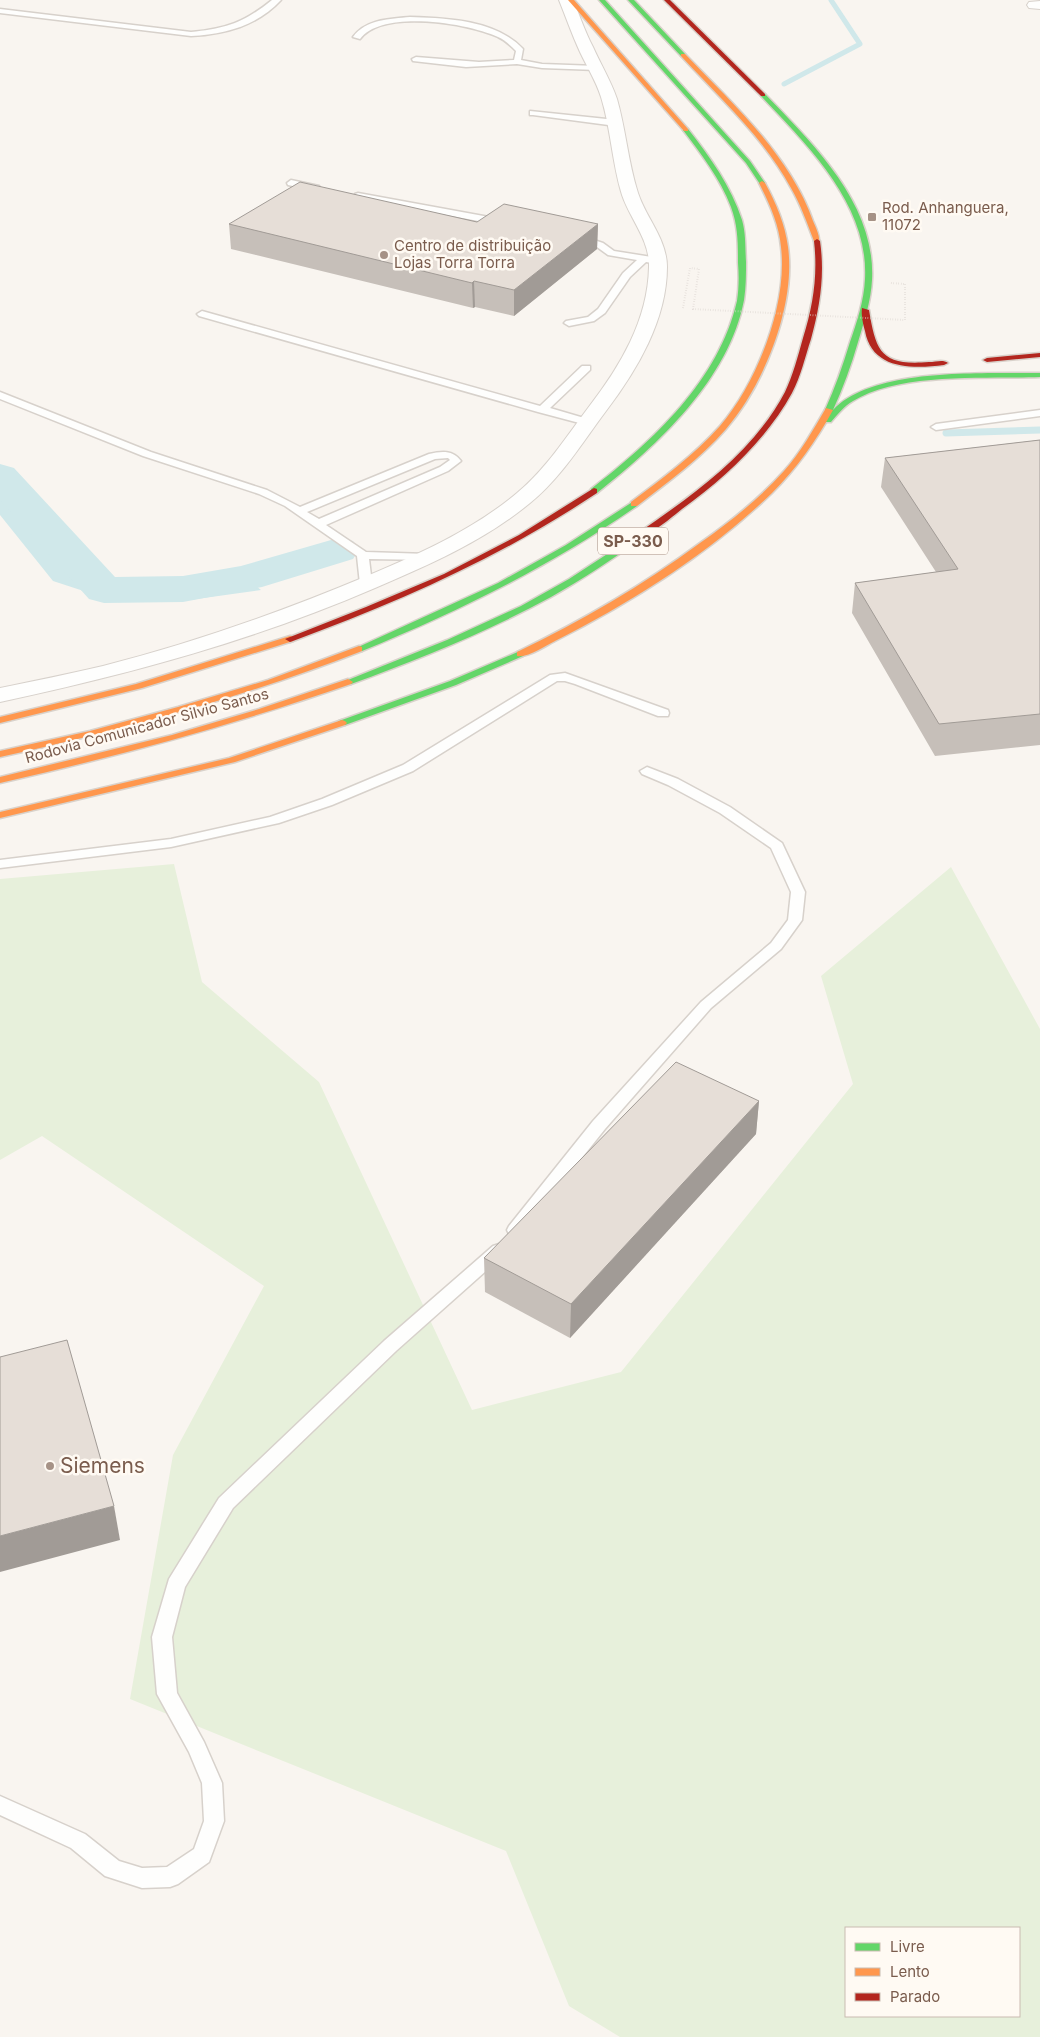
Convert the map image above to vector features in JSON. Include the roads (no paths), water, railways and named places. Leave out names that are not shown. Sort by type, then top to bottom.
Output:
[{"type":"main road","points":[[0,720],[78,703],[180,675],[318,630],[422,589],[487,559],[596,491],[660,436],[698,391],[722,350],[742,293],[743,238],[738,219],[720,177],[690,135],[571,0]]},
{"type":"main road","name":"Rodovia Comunicador Silvio Santos","points":[[0,754],[66,741],[128,725],[273,681],[374,644],[469,602],[596,532],[651,493],[698,451],[732,416],[753,380],[776,326],[787,276],[781,222],[767,192],[748,162],[602,0]]},
{"type":"main road","name":"Rodovia Comunicador Silvio Santos","points":[[0,780],[145,746],[239,720],[347,684],[455,639],[531,604],[599,565],[682,507],[736,458],[757,435],[784,398],[798,370],[816,307],[819,264],[818,244],[813,224],[796,186],[778,161],[715,89],[631,0]]},
{"type":"main road","points":[[0,815],[222,763],[379,711],[520,655],[652,583],[727,528],[778,483],[802,456],[820,429],[845,372],[865,308],[870,282],[867,252],[852,204],[829,169],[786,117],[667,0]]},
{"type":"main road","points":[[865,308],[871,341],[875,349],[884,358],[911,365],[959,362]]},
{"type":"main road","points":[[979,360],[1040,355]]},
{"type":"main road","points":[[820,429],[852,397],[881,388],[926,381],[1040,375]]},
{"type":"street","points":[[0,695],[110,671],[241,631],[366,584],[428,556],[489,522],[540,484],[613,389],[641,342],[652,306],[658,268],[651,260],[656,248],[632,200],[626,179],[616,123],[608,95],[597,68],[583,43],[566,0]]},
{"type":"lane","points":[[0,11],[190,34],[240,27],[277,0]]},
{"type":"lane","points":[[356,37],[366,28],[385,22],[422,20],[464,24],[494,32],[511,41],[520,51],[517,62]]},
{"type":"lane","points":[[416,59],[474,66],[517,62],[542,66],[597,68]]},
{"type":"lane","points":[[533,113],[616,123]]},
{"type":"lane","points":[[291,183],[330,190]]},
{"type":"lane","points":[[349,194],[514,225]]},
{"type":"lane","points":[[570,236],[600,245],[611,253],[651,260]]},
{"type":"lane","points":[[569,323],[591,319],[602,311],[626,275],[651,260]]},
{"type":"lane","points":[[202,314],[587,422]]},
{"type":"lane","points":[[542,410],[586,368]]},
{"type":"lane","points":[[0,395],[147,454],[263,492],[289,504],[363,554],[428,556]]},
{"type":"lane","points":[[936,427],[1040,413]]},
{"type":"lane","points":[[299,511],[433,456],[451,455],[456,461],[444,469],[318,524]]},
{"type":"lane","points":[[363,554],[366,584]]},
{"type":"lane","points":[[0,864],[171,843],[274,820],[327,802],[408,768],[554,678],[565,677],[579,681],[663,713]]},
{"type":"lane","points":[[0,1805],[78,1841],[113,1869],[142,1878],[170,1877],[202,1855],[214,1821],[212,1783],[196,1748],[167,1694],[162,1637],[176,1585],[226,1503],[390,1346],[497,1252],[599,1125],[706,1005],[776,946],[795,920],[798,892],[777,846],[725,810],[647,770]]},
{"type":"water","points":[[0,495],[9,499],[98,574],[136,583],[182,581],[238,571],[261,590],[175,602],[105,598],[53,581],[0,515]]},
{"type":"waterway","points":[[784,84],[860,44],[831,0]]},
{"type":"waterway","points":[[946,433],[1040,430]]},
{"type":"waterway","points":[[0,476],[104,590],[183,589],[247,578],[338,550]]},
{"type":"place","name":"Rod. Anhanguera, 11072","points":[[872,217]]},
{"type":"place","name":"Centro de distribuição Lojas Torra Torra","points":[[384,255]]},
{"type":"place","name":"Siemens","points":[[50,1466]]}]
